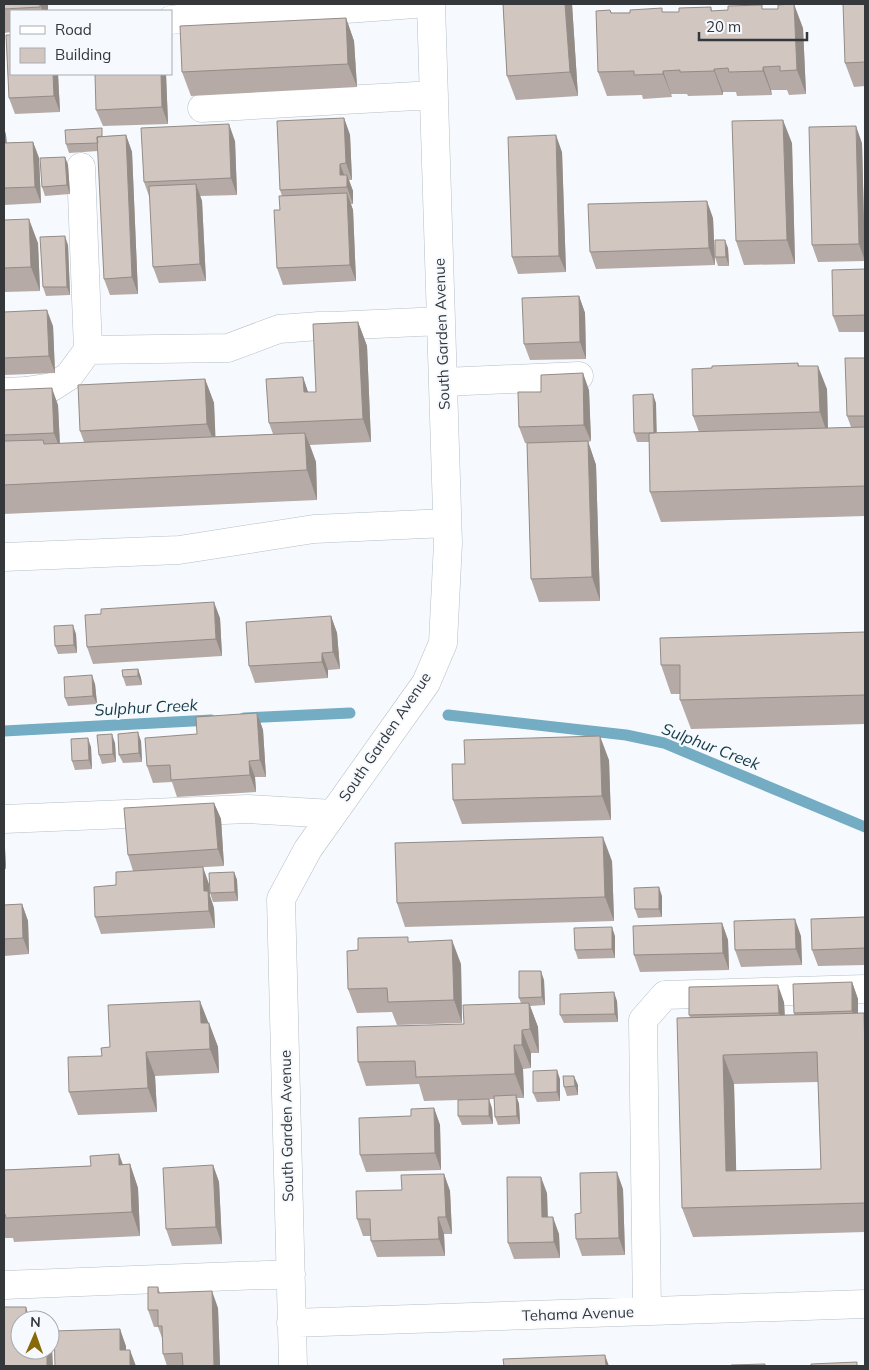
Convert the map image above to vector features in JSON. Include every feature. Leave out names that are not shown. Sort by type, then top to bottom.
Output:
[{"type":"street","points":[[172,20],[254,9],[346,9],[415,4]]},
{"type":"street","name":"South Garden Avenue","points":[[293,1366],[281,899],[308,849],[426,683],[443,643],[448,543],[431,4]]},
{"type":"street","points":[[202,108],[434,95]]},
{"type":"street","points":[[4,392],[52,387],[69,376],[88,350],[81,167]]},
{"type":"street","points":[[88,350],[228,348],[279,329],[441,321]]},
{"type":"street","points":[[444,382],[580,376]]},
{"type":"street","points":[[4,557],[179,550],[314,529],[447,523]]},
{"type":"street","points":[[4,819],[248,809],[332,814]]},
{"type":"street","points":[[647,1311],[643,1020],[665,995],[865,989]]},
{"type":"street","points":[[4,1284],[291,1274]]},
{"type":"street","name":"Tehama Avenue","points":[[292,1323],[865,1304]]},
{"type":"building","points":[[4,4],[40,4],[40,7],[4,9]]},
{"type":"building","points":[[503,4],[565,4],[570,72],[507,76]]},
{"type":"building","points":[[794,4],[797,70],[780,71],[780,66],[763,67],[763,71],[729,72],[728,68],[714,69],[714,71],[680,72],[680,70],[663,71],[663,74],[634,75],[634,71],[598,72],[596,11],[610,10],[611,13],[630,13],[630,10],[662,8],[662,12],[679,12],[679,8],[711,7],[711,11],[728,10],[728,6],[762,5],[762,9],[778,9],[778,5]]},
{"type":"building","points":[[843,4],[865,4],[865,62],[845,63]]},
{"type":"building","points":[[346,18],[348,64],[182,72],[180,26]]},
{"type":"building","points":[[6,35],[10,35],[10,75],[53,75],[54,96],[9,98]]},
{"type":"building","points":[[95,75],[161,75],[162,107],[96,110]]},
{"type":"building","points":[[344,118],[346,163],[340,164],[340,175],[347,175],[347,187],[280,190],[277,121]]},
{"type":"building","points":[[783,120],[787,240],[736,241],[732,121]]},
{"type":"building","points":[[229,124],[231,178],[144,182],[141,128]]},
{"type":"building","points":[[856,126],[859,244],[812,245],[809,127]]},
{"type":"building","points":[[102,128],[102,136],[97,137],[98,143],[66,144],[65,130]]},
{"type":"building","points":[[126,135],[132,277],[104,279],[97,137]]},
{"type":"building","points":[[556,135],[559,256],[512,257],[508,137]]},
{"type":"building","points":[[33,142],[35,187],[4,188],[4,143]]},
{"type":"building","points":[[65,157],[67,185],[42,187],[40,158]]},
{"type":"building","points":[[196,184],[200,264],[153,267],[149,186]]},
{"type":"building","points":[[347,193],[350,265],[277,268],[274,210],[280,210],[279,196]]},
{"type":"building","points":[[707,201],[709,248],[590,252],[588,204]]},
{"type":"building","points":[[29,219],[31,267],[4,268],[4,220]]},
{"type":"building","points":[[65,236],[67,287],[43,287],[40,237]]},
{"type":"building","points":[[715,240],[725,240],[726,257],[715,257]]},
{"type":"building","points":[[865,269],[865,315],[833,316],[832,270]]},
{"type":"building","points":[[579,296],[580,342],[524,344],[522,298]]},
{"type":"building","points":[[47,310],[49,356],[4,358],[4,312]]},
{"type":"building","points":[[358,322],[363,419],[269,423],[266,379],[303,377],[304,392],[316,392],[313,324]]},
{"type":"building","points":[[845,358],[865,358],[865,416],[847,416]]},
{"type":"building","points":[[798,363],[798,366],[818,366],[820,412],[693,416],[692,369],[712,368],[712,366]]},
{"type":"building","points":[[583,373],[584,425],[519,427],[518,392],[541,392],[541,375]]},
{"type":"building","points":[[205,379],[207,424],[80,431],[78,385]]},
{"type":"building","points":[[52,388],[54,433],[4,435],[4,390]]},
{"type":"building","points":[[653,394],[654,433],[634,433],[633,395]]},
{"type":"building","points":[[865,427],[865,486],[650,492],[649,433]]},
{"type":"building","points":[[305,433],[307,470],[4,485],[4,441],[43,440],[44,444]]},
{"type":"building","points":[[588,441],[592,577],[531,579],[527,443]]},
{"type":"building","points":[[214,602],[216,639],[87,647],[85,615],[101,614],[101,609]]},
{"type":"building","points":[[331,616],[333,652],[322,653],[322,662],[249,666],[246,622]]},
{"type":"building","points":[[73,625],[74,645],[55,646],[54,626]]},
{"type":"building","points":[[865,632],[865,695],[680,700],[680,665],[661,665],[660,638]]},
{"type":"building","points":[[138,669],[138,676],[123,677],[122,670]]},
{"type":"building","points":[[92,675],[93,696],[65,698],[64,677]]},
{"type":"building","points":[[257,713],[260,760],[249,761],[250,775],[171,780],[170,765],[147,766],[145,738],[197,734],[196,717]]},
{"type":"building","points":[[138,732],[139,753],[119,755],[118,734]]},
{"type":"building","points":[[112,734],[113,754],[99,755],[97,735]]},
{"type":"building","points":[[600,736],[602,796],[453,800],[452,764],[465,764],[464,740]]},
{"type":"building","points":[[88,738],[89,760],[72,761],[71,739]]},
{"type":"building","points":[[214,803],[218,849],[128,855],[124,808]]},
{"type":"building","points":[[603,837],[605,897],[397,903],[395,843]]},
{"type":"building","points":[[203,867],[204,891],[208,891],[209,911],[95,917],[94,887],[116,885],[116,872]]},
{"type":"building","points":[[234,872],[235,892],[210,893],[209,873]]},
{"type":"building","points":[[659,887],[659,909],[635,909],[634,888]]},
{"type":"building","points":[[22,904],[23,938],[4,939],[4,905]]},
{"type":"building","points":[[865,917],[865,948],[812,950],[811,919]]},
{"type":"building","points":[[795,919],[796,949],[735,950],[734,921]]},
{"type":"building","points":[[722,923],[723,953],[634,955],[633,926]]},
{"type":"building","points":[[612,927],[612,949],[575,950],[574,928]]},
{"type":"building","points":[[408,937],[408,942],[452,940],[454,1000],[388,1002],[387,988],[348,989],[347,951],[358,950],[358,938]]},
{"type":"building","points":[[519,971],[541,971],[542,997],[519,998]]},
{"type":"building","points":[[852,982],[852,1011],[794,1013],[793,984]]},
{"type":"building","points":[[778,985],[779,1013],[689,1015],[689,987]]},
{"type":"building","points":[[614,992],[615,1014],[560,1015],[560,994]]},
{"type":"building","points":[[200,1001],[201,1023],[209,1023],[210,1049],[146,1052],[148,1088],[69,1092],[68,1057],[102,1056],[101,1048],[110,1047],[108,1005]]},
{"type":"building","points":[[529,1003],[530,1029],[522,1030],[522,1045],[514,1045],[515,1074],[416,1077],[415,1061],[358,1062],[357,1027],[464,1024],[463,1005]]},
{"type":"building","points":[[864,1013],[865,1203],[682,1208],[677,1018]],"holes":[[[817,1052],[821,1169],[726,1171],[723,1055]]]},
{"type":"building","points":[[557,1070],[557,1092],[533,1093],[533,1071]]},
{"type":"building","points":[[563,1076],[574,1076],[575,1086],[564,1087]]},
{"type":"building","points":[[516,1095],[517,1116],[495,1117],[494,1096]]},
{"type":"building","points":[[489,1099],[489,1116],[458,1116],[458,1100]]},
{"type":"building","points":[[434,1108],[435,1153],[360,1155],[359,1118],[411,1116],[411,1109]]},
{"type":"building","points":[[119,1154],[119,1165],[130,1164],[132,1212],[6,1218],[4,1214],[4,1170],[91,1166],[90,1156]]},
{"type":"building","points":[[213,1165],[216,1227],[166,1229],[163,1168]]},
{"type":"building","points":[[617,1172],[619,1238],[576,1239],[575,1214],[581,1213],[580,1173]]},
{"type":"building","points":[[444,1174],[446,1217],[438,1217],[439,1239],[371,1241],[370,1219],[357,1219],[356,1191],[402,1190],[401,1175]]},
{"type":"building","points":[[507,1177],[541,1177],[542,1217],[553,1217],[554,1242],[508,1243]]},
{"type":"building","points":[[148,1287],[158,1287],[158,1293],[212,1291],[214,1366],[183,1366],[182,1353],[163,1354],[162,1326],[158,1326],[158,1310],[148,1310]]},
{"type":"building","points":[[4,1307],[26,1307],[26,1310],[10,1310],[10,1360],[47,1360],[47,1366],[4,1366]]},
{"type":"building","points":[[120,1329],[120,1350],[130,1350],[130,1366],[55,1366],[55,1360],[60,1360],[60,1331]]},
{"type":"building","points":[[605,1355],[606,1366],[504,1366],[503,1359]]},
{"type":"building","points":[[857,1362],[857,1366],[811,1366],[811,1364]]},
{"type":"building","points":[[765,1364],[765,1366],[731,1365]]},
{"type":"waterway","name":"Sulphur Creek","points":[[244,718],[350,713]]},
{"type":"waterway","name":"Sulphur Creek","points":[[448,715],[626,735],[664,743],[865,827]]},
{"type":"waterway","name":"Sulphur Creek","points":[[4,731],[211,720]]}]
